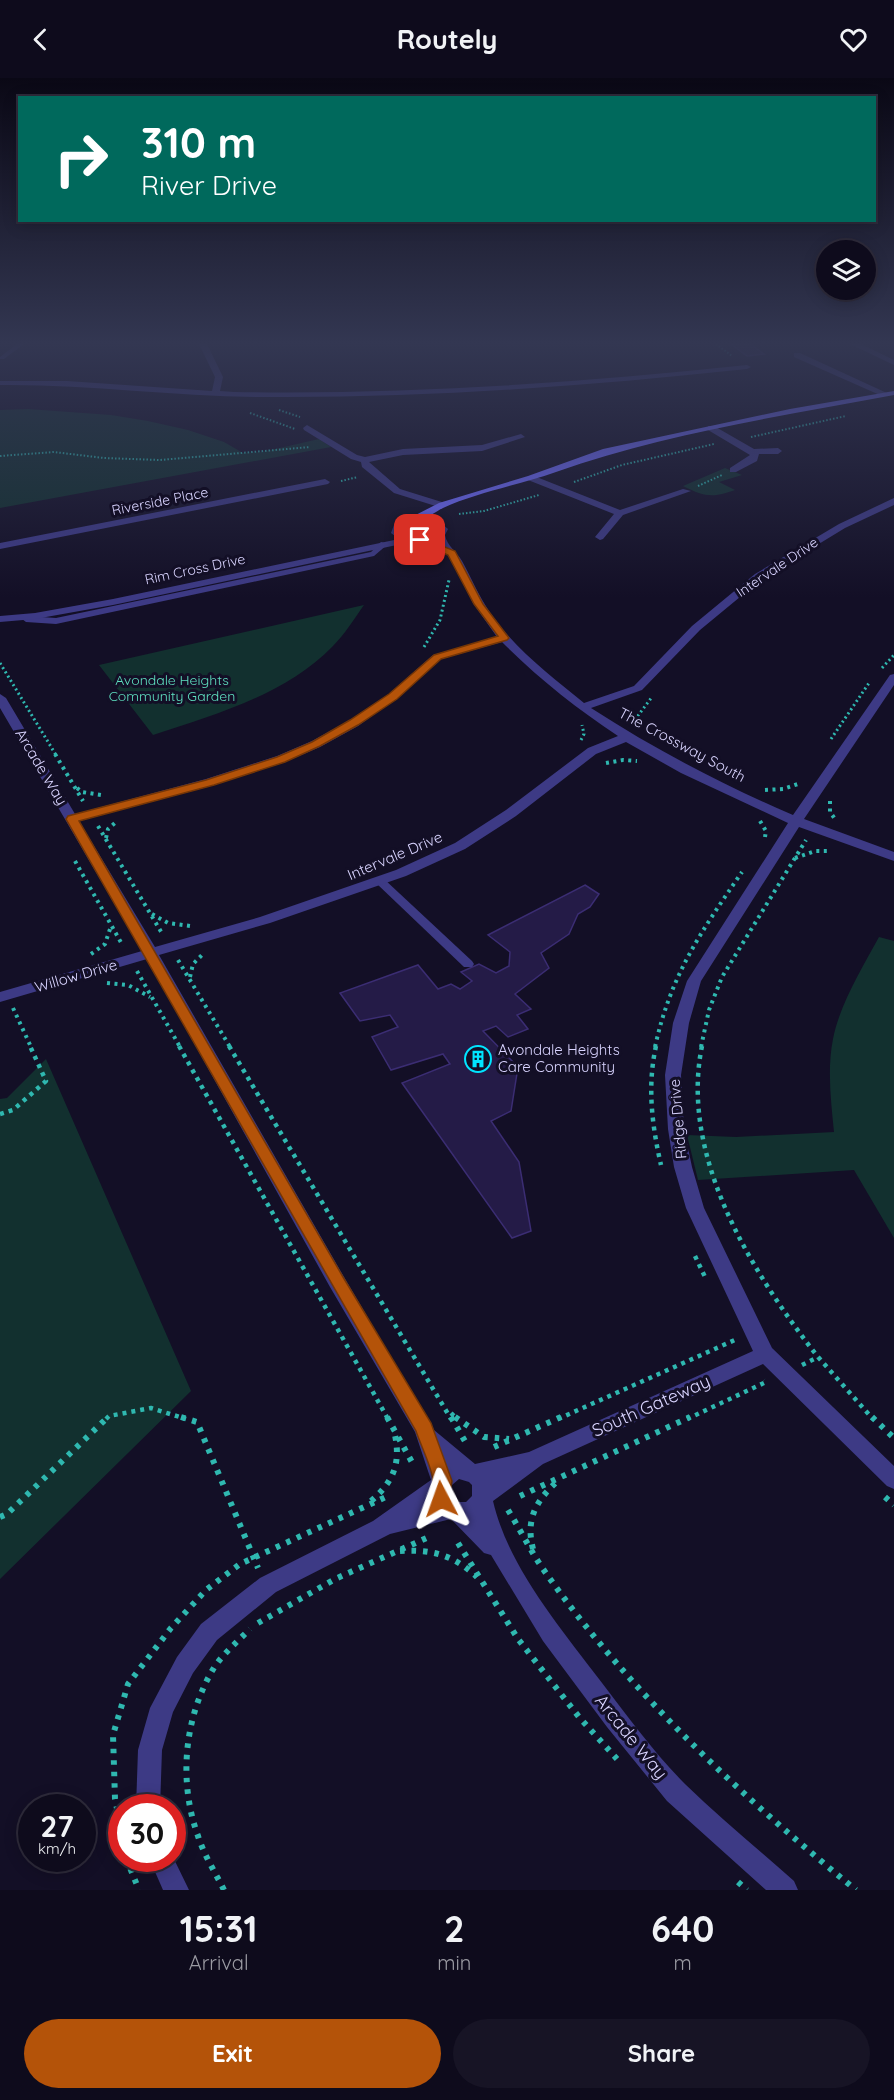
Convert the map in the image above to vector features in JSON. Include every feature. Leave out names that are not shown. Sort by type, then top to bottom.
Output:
[{"type":"street","points":[[308,429],[354,457],[365,460],[403,452],[482,448],[521,437]]},
{"type":"street","points":[[407,522],[442,505],[531,478],[606,451],[708,429]]},
{"type":"street","points":[[712,429],[752,452],[778,451]]},
{"type":"street","points":[[733,470],[754,459],[755,455],[752,452]]},
{"type":"street","points":[[365,460],[365,465],[397,490],[442,505]]},
{"type":"street","points":[[531,478],[620,513]]},
{"type":"street","name":"Riverside Place","points":[[0,546],[325,482]]},
{"type":"street","points":[[600,537],[620,513],[686,491]]},
{"type":"street","name":"Intervale Drive","points":[[581,713],[638,688],[696,628],[759,576],[842,526],[894,501]]},
{"type":"street","points":[[407,522],[422,520],[436,523],[435,514],[442,505]]},
{"type":"street","name":"Rim Cross Drive","points":[[361,548],[389,537],[407,522]]},
{"type":"street","name":"The Crossway South","points":[[436,523],[443,529],[440,535],[442,544],[450,551],[479,604],[504,638],[581,713],[628,731],[709,780],[784,809],[796,821],[816,823],[894,857]]},
{"type":"street","points":[[395,530],[400,536],[450,551]]},
{"type":"street","name":"Rim Cross Drive","points":[[0,626],[361,548],[440,535]]},
{"type":"street","name":"Rim Cross Drive","points":[[0,619],[30,618]]},
{"type":"street","points":[[72,819],[87,809],[210,782],[281,759],[316,744],[354,723],[393,696],[437,657],[504,638]]},
{"type":"street","name":"Ridge Drive","points":[[887,673],[694,981],[681,1023],[673,1075],[676,1129],[695,1208],[750,1327],[757,1357],[784,1373],[894,1479]]},
{"type":"street","name":"Arcade Way","points":[[0,698],[148,948],[424,1429],[443,1451],[471,1473]]},
{"type":"street","name":"Intervale Drive","points":[[148,948],[171,948],[275,917],[380,881],[460,846],[511,813],[592,751],[628,731]]},
{"type":"street","name":"Willow Drive","points":[[4,996],[131,960],[148,948]]},
{"type":"street","name":"South Gateway","points":[[471,1473],[536,1458],[757,1357]]},
{"type":"street","name":"Arcade Way","points":[[424,1429],[441,1484]]},
{"type":"street","name":"South Gateway","points":[[483,1497],[536,1458]]},
{"type":"street","points":[[148,1794],[150,1750],[162,1708],[180,1674],[209,1632],[268,1585],[381,1528],[457,1472],[471,1473],[481,1482],[483,1497],[472,1509],[455,1510],[381,1528]]},
{"type":"street","points":[[441,1484],[441,1499],[455,1510]]},
{"type":"street","name":"Arcade Way","points":[[483,1497],[488,1526],[504,1560],[551,1633],[615,1719],[669,1783],[785,1890]]},
{"type":"street","name":"Arcade Way","points":[[455,1510],[504,1560]]},
{"type":"street","points":[[168,1872],[177,1890]]},
{"type":"lane","points":[[30,618],[56,621],[374,554],[384,544]]},
{"type":"lane","points":[[380,881],[468,964]]},
{"type":"path","points":[[731,441],[789,429]]},
{"type":"path","points":[[0,456],[54,452],[95,457],[160,460],[331,444]]},
{"type":"path","points":[[686,491],[733,470]]},
{"type":"path","points":[[431,648],[420,653],[440,620],[449,579]]},
{"type":"path","points":[[887,673],[894,655]]},
{"type":"path","points":[[0,663],[471,1450]]},
{"type":"path","points":[[828,743],[873,678]]},
{"type":"path","points":[[575,746],[584,734],[581,713]]},
{"type":"path","points":[[628,731],[641,731]]},
{"type":"path","points":[[604,764],[623,760],[644,762]]},
{"type":"path","points":[[759,847],[808,773]]},
{"type":"path","points":[[760,791],[783,789],[801,783]]},
{"type":"path","points":[[74,786],[82,792],[104,797],[87,809]]},
{"type":"path","points":[[760,791],[784,809]]},
{"type":"path","points":[[836,792],[722,978],[709,1011],[698,1058],[700,1117],[709,1159],[726,1212],[755,1271],[796,1331],[864,1410],[894,1438]]},
{"type":"path","points":[[816,823],[838,824],[830,812],[831,801]]},
{"type":"path","points":[[756,816],[764,826],[765,837]]},
{"type":"path","points":[[107,842],[108,829],[123,817]]},
{"type":"path","points":[[794,859],[815,851],[837,851]]},
{"type":"path","points":[[70,853],[416,1470]]},
{"type":"path","points":[[663,1168],[651,1099],[654,1047],[662,1011],[676,975],[694,942],[745,867]]},
{"type":"path","points":[[149,912],[168,923],[195,926],[183,930]]},
{"type":"path","points":[[89,955],[105,944],[111,926]]},
{"type":"path","points":[[148,948],[164,936],[173,933]]},
{"type":"path","points":[[190,981],[189,973],[192,964],[212,949]]},
{"type":"path","points":[[102,984],[128,985],[151,997]]},
{"type":"path","points":[[0,1114],[13,1110],[46,1081],[4,996]]},
{"type":"path","points":[[693,1252],[707,1281]]},
{"type":"path","points":[[485,1452],[740,1337],[757,1357],[766,1382]]},
{"type":"path","points":[[514,1498],[818,1357]]},
{"type":"path","points":[[444,1406],[475,1433],[488,1439],[516,1438]]},
{"type":"path","points":[[0,1517],[7,1514],[109,1416],[151,1408],[197,1422],[254,1558],[268,1585]]},
{"type":"path","points":[[366,1506],[383,1492],[395,1475],[399,1460],[393,1429]]},
{"type":"path","points":[[536,1558],[531,1542],[529,1522],[534,1507],[542,1493],[565,1475]]},
{"type":"path","points":[[115,1794],[113,1736],[128,1684],[171,1628],[206,1590],[240,1564],[394,1493]]},
{"type":"path","points":[[504,1503],[536,1558],[594,1637],[714,1768],[796,1842],[856,1890]]},
{"type":"path","points":[[224,1890],[196,1832],[187,1786],[186,1741],[205,1687],[215,1667],[255,1624],[335,1579],[438,1533]]},
{"type":"path","points":[[397,1552],[421,1549],[441,1552],[458,1560],[483,1582]]},
{"type":"path","points":[[132,1872],[139,1890]]},
{"type":"green space","points":[[0,429],[182,429],[224,442],[243,453],[262,452],[319,439],[331,447],[0,508]]},
{"type":"green space","points":[[725,468],[742,475],[719,482],[735,490],[709,495],[683,486]]},
{"type":"green space","name":"Avondale Heights Community Garden","points":[[364,605],[333,646],[294,678],[225,711],[153,735],[99,665]]},
{"type":"green space","points":[[879,937],[894,941],[894,1238],[854,1170],[698,1180],[687,1135],[736,1137],[834,1132],[830,1074],[831,1050],[836,1026],[859,973]]},
{"type":"green space","points":[[46,1059],[191,1391],[0,1579],[0,1099],[7,1098]]},
{"type":"building","name":"Avondale Heights Care Community","points":[[585,885],[599,894],[590,907],[578,914],[569,934],[541,953],[549,968],[515,994],[531,1009],[517,1015],[528,1029],[508,1037],[496,1026],[483,1031],[518,1067],[511,1111],[491,1121],[519,1162],[531,1231],[512,1238],[402,1083],[450,1064],[443,1054],[391,1070],[372,1037],[398,1027],[390,1015],[360,1021],[340,993],[418,965],[438,989],[451,984],[460,989],[472,981],[461,972],[479,964],[496,973],[509,966],[510,952],[488,935]]},
{"type":"place","name":"Avondale Heights Care Community","points":[[478,1059]]},
{"type":"route","points":[[420,540],[452,553],[479,604],[504,638],[437,657],[393,696],[354,723],[316,744],[281,759],[210,782],[72,819],[337,1282],[424,1429],[442,1481],[441,1499]]}]
